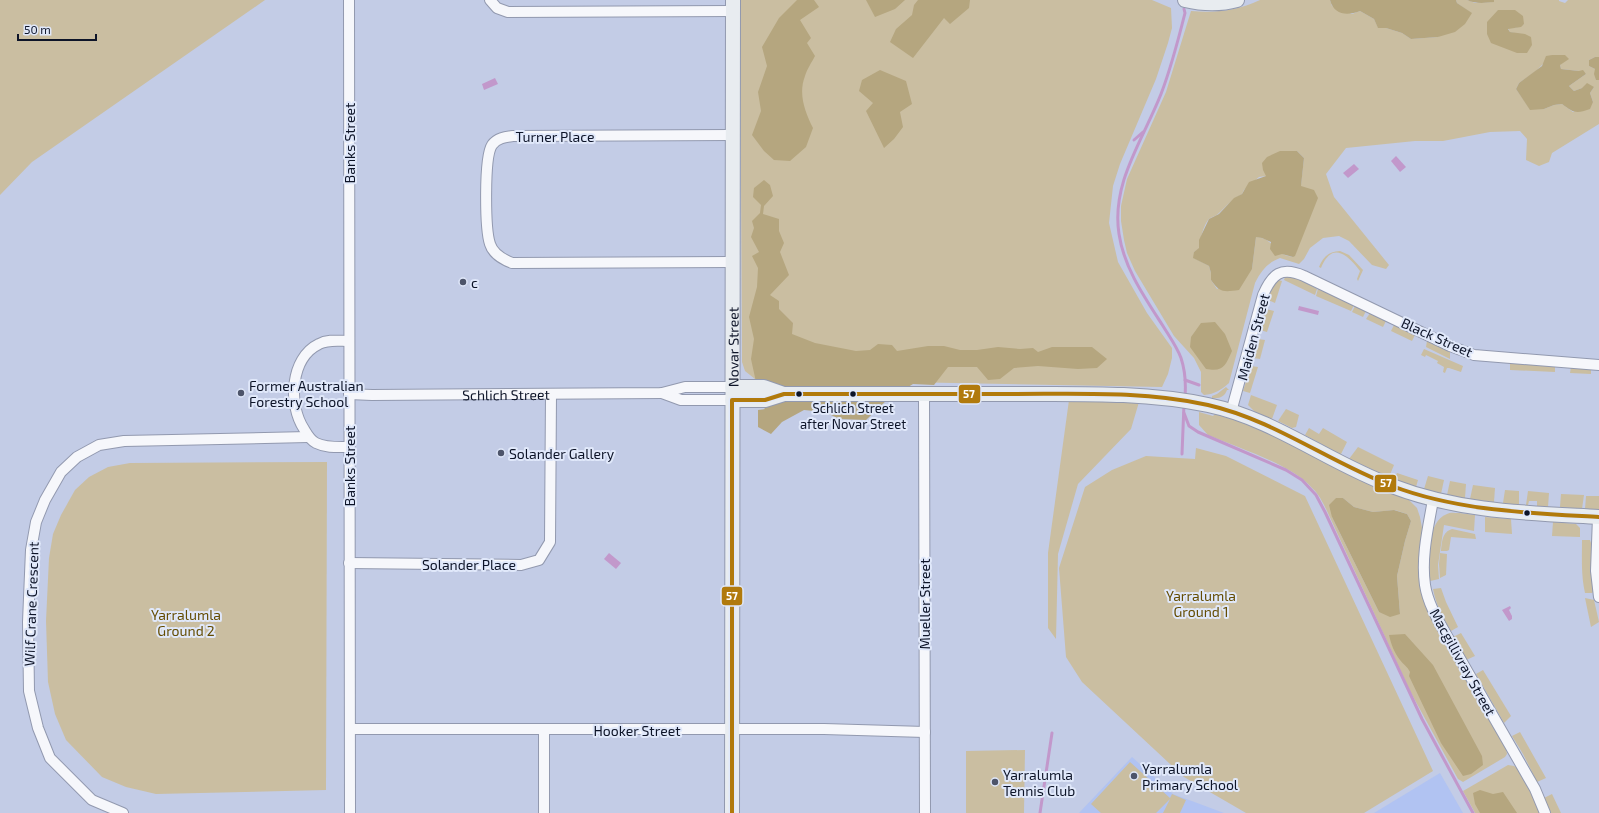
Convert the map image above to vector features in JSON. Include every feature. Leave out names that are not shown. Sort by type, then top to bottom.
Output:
[{"type":"street","name":"Banks Street","points":[[349,0],[350,813]]},
{"type":"street","points":[[490,0],[497,8],[508,12],[733,5]]},
{"type":"street","points":[[1188,1],[1225,3],[1236,0]]},
{"type":"street","name":"Novar Street","points":[[732,813],[733,5]]},
{"type":"street","name":"Turner Place","points":[[732,135],[501,137],[491,146],[488,158],[486,227],[490,245],[499,257],[512,263],[732,262]]},
{"type":"street","name":"Black Street","points":[[1286,272],[1295,272],[1450,346],[1474,355],[1599,364]]},
{"type":"street","name":"Maiden Street","points":[[1231,412],[1263,295],[1269,281],[1275,275],[1286,272]]},
{"type":"street","points":[[349,341],[327,341],[319,344],[305,355],[297,374],[294,397],[300,424],[308,437],[325,446],[349,447]]},
{"type":"street","name":"Schlich Street","points":[[349,394],[662,393],[680,400],[732,394],[765,400],[784,394],[1141,395],[1197,403],[1231,412],[1278,429],[1357,471],[1389,485],[1433,500],[1482,509],[1598,517]]},
{"type":"street","name":"Solander Place","points":[[350,563],[522,565],[539,560],[550,542],[551,394]]},
{"type":"street","name":"Mueller Street","points":[[924,394],[924,813]]},
{"type":"street","name":"Wilf Crane Crescent","points":[[123,813],[92,800],[74,783],[50,758],[38,728],[29,691],[30,550],[36,522],[45,500],[61,472],[77,457],[99,445],[124,441],[308,437]]},
{"type":"street","name":"Macgillivray Street","points":[[1433,500],[1425,548],[1424,572],[1425,586],[1429,599],[1440,623],[1535,789],[1545,813]]},
{"type":"street","points":[[1598,517],[1596,566],[1599,597]]},
{"type":"street","name":"Hooker Street","points":[[350,729],[824,729],[925,732]]},
{"type":"street","points":[[544,730],[544,813]]},
{"type":"shaded area","points":[[797,0],[814,0],[819,7],[800,20],[811,38],[807,43],[815,56],[806,73],[802,89],[803,103],[813,128],[806,147],[790,161],[774,160],[764,151],[752,135],[761,111],[758,92],[767,66],[762,47],[779,18]]},
{"type":"shaded area","points":[[866,0],[905,0],[895,9],[875,17]]},
{"type":"shaded area","points":[[918,0],[970,0],[969,8],[950,24],[944,18],[913,58],[890,42],[896,29],[912,15],[914,5]]},
{"type":"shaded area","points":[[1330,0],[1456,0],[1457,3],[1472,13],[1465,24],[1455,32],[1438,37],[1411,39],[1402,33],[1386,28],[1378,28],[1374,19],[1360,11],[1350,14],[1342,13],[1335,9]]},
{"type":"shaded area","points":[[1467,0],[1494,0],[1494,2],[1477,3]]},
{"type":"shaded area","points":[[1498,10],[1515,10],[1523,16],[1524,24],[1521,27],[1508,29],[1510,32],[1525,34],[1531,37],[1532,45],[1527,53],[1517,53],[1491,43],[1487,34],[1487,22]]},
{"type":"shaded area","points":[[1565,55],[1569,59],[1560,65],[1561,69],[1583,70],[1586,74],[1569,86],[1574,91],[1582,88],[1587,83],[1594,87],[1590,93],[1593,102],[1590,109],[1575,112],[1562,104],[1544,109],[1530,110],[1516,89],[1519,83],[1542,66],[1546,56]]},
{"type":"shaded area","points":[[1599,57],[1599,80],[1596,80],[1594,74],[1595,69],[1589,66],[1589,60]]},
{"type":"shaded area","points":[[880,70],[906,81],[912,104],[900,112],[903,127],[894,139],[884,148],[866,111],[873,103],[859,91],[862,80]]},
{"type":"shaded area","points":[[495,78],[498,84],[484,90],[482,84]]},
{"type":"shaded area","points":[[1280,151],[1297,151],[1304,158],[1301,186],[1314,190],[1318,198],[1295,256],[1293,257],[1282,254],[1275,256],[1270,249],[1271,242],[1256,237],[1252,269],[1239,290],[1223,291],[1211,280],[1209,266],[1193,258],[1194,252],[1199,248],[1199,240],[1209,219],[1219,214],[1234,198],[1242,194],[1249,182],[1266,176],[1262,163],[1267,157]]},
{"type":"shaded area","points":[[1396,156],[1406,167],[1400,172],[1391,161]]},
{"type":"shaded area","points":[[1354,164],[1359,169],[1348,178],[1343,173]]},
{"type":"shaded area","points":[[764,180],[770,185],[773,196],[764,206],[763,214],[779,219],[779,231],[784,243],[780,252],[789,275],[770,295],[779,301],[779,309],[793,323],[792,334],[815,343],[856,351],[870,350],[878,344],[892,345],[897,351],[928,346],[944,346],[960,350],[977,350],[998,347],[1020,349],[1033,348],[1038,352],[1052,347],[1092,347],[1107,359],[1097,368],[1078,369],[1038,366],[1014,368],[1000,379],[988,380],[977,367],[948,367],[934,385],[913,384],[887,400],[866,420],[840,419],[824,412],[804,410],[782,422],[771,434],[758,427],[758,410],[765,409],[755,397],[756,382],[751,359],[754,339],[749,317],[757,287],[758,268],[752,256],[759,252],[751,237],[754,228],[752,221],[760,213],[761,205],[753,197],[754,188]]},
{"type":"shaded area","points":[[1299,306],[1319,311],[1318,315],[1298,310]]},
{"type":"shaded area","points":[[1215,322],[1225,334],[1232,351],[1228,361],[1223,367],[1217,370],[1212,370],[1206,369],[1190,347],[1191,337],[1201,323]]},
{"type":"shaded area","points":[[1336,498],[1343,498],[1354,507],[1373,512],[1394,510],[1407,514],[1411,521],[1397,576],[1400,614],[1390,617],[1379,612],[1332,517],[1329,505]]},
{"type":"shaded area","points":[[609,553],[621,563],[616,569],[604,559]]},
{"type":"shaded area","points":[[1510,606],[1511,608],[1509,610],[1512,619],[1509,621],[1502,610]]},
{"type":"shaded area","points":[[1405,634],[1433,665],[1482,756],[1483,765],[1471,774],[1463,776],[1441,743],[1409,676],[1410,672],[1394,651],[1389,635]]},
{"type":"shaded area","name":"Yarralumla Primary School","points":[[1132,757],[1173,794],[1224,813],[1079,813]]},
{"type":"shaded area","points":[[1440,773],[1463,813],[1374,813]]},
{"type":"shaded area","points":[[1480,790],[1493,794],[1503,792],[1517,813],[1480,813],[1475,804],[1473,793]]},
{"type":"green space","points":[[0,0],[265,0],[32,162],[0,195]]},
{"type":"green space","points":[[740,0],[1152,0],[1171,8],[1172,28],[1168,43],[1156,79],[1120,164],[1113,186],[1109,223],[1118,262],[1147,313],[1172,348],[1172,358],[1168,374],[1162,387],[755,379],[745,371],[742,362]]},
{"type":"green space","points":[[1260,0],[1330,0],[1332,6],[1352,14],[1360,11],[1374,19],[1378,27],[1402,33],[1411,39],[1438,37],[1471,13],[1457,3],[1456,0],[1467,0],[1475,3],[1493,2],[1494,0],[1559,0],[1565,3],[1568,0],[1599,0],[1599,57],[1589,60],[1589,66],[1595,69],[1596,80],[1599,80],[1599,124],[1552,153],[1549,162],[1539,166],[1526,160],[1527,139],[1520,131],[1490,132],[1443,141],[1415,141],[1346,148],[1326,174],[1334,197],[1389,265],[1386,269],[1372,265],[1349,241],[1339,236],[1323,238],[1310,248],[1304,259],[1299,264],[1280,258],[1271,262],[1262,271],[1255,283],[1229,383],[1218,391],[1204,395],[1201,392],[1201,372],[1194,358],[1174,336],[1135,271],[1127,253],[1121,221],[1121,206],[1127,179],[1166,92],[1191,11],[1209,12],[1234,9]],"holes":[[[1524,24],[1515,28],[1509,28]],[[1508,28],[1510,32],[1514,33],[1487,34]],[[1552,55],[1565,55],[1560,65],[1561,69],[1579,71],[1586,74],[1569,86],[1574,91],[1582,88],[1594,87],[1590,93],[1593,102],[1573,112],[1562,104],[1544,109],[1530,109],[1516,89],[1519,83],[1536,71]],[[1297,151],[1304,158],[1293,257],[1279,252],[1265,239],[1256,237],[1252,269],[1217,289],[1211,280],[1209,266],[1194,258],[1194,252],[1199,249],[1202,233],[1209,219],[1218,214],[1230,202],[1242,194],[1244,190],[1259,177],[1266,176]]]},
{"type":"green space","points":[[1340,251],[1349,255],[1363,270],[1358,281],[1357,279],[1360,271],[1345,255],[1340,253],[1330,255],[1325,260],[1321,268],[1319,267],[1322,260],[1326,256]]},
{"type":"green space","points":[[1285,277],[1295,277],[1317,289],[1315,295],[1284,280]]},
{"type":"green space","points":[[1278,280],[1282,281],[1275,303],[1268,300],[1272,286]]},
{"type":"green space","points":[[1318,289],[1354,305],[1351,311],[1316,296]]},
{"type":"green space","points":[[1355,306],[1366,311],[1363,317],[1352,312]]},
{"type":"green space","points":[[1266,309],[1274,311],[1267,332],[1260,330]]},
{"type":"green space","points":[[1370,313],[1386,321],[1383,327],[1366,319]]},
{"type":"green space","points":[[1394,325],[1415,335],[1412,341],[1391,331]]},
{"type":"green space","points":[[1258,339],[1265,340],[1260,359],[1253,358]]},
{"type":"green space","points":[[1427,341],[1450,352],[1450,359],[1426,347]]},
{"type":"green space","points":[[1424,349],[1463,366],[1461,372],[1447,368],[1445,373],[1443,372],[1444,367],[1437,363],[1438,361],[1426,355],[1425,357],[1421,355]]},
{"type":"green space","points":[[1510,362],[1555,365],[1555,372],[1510,370]]},
{"type":"green space","points":[[1251,366],[1258,367],[1250,393],[1243,391]]},
{"type":"green space","points":[[1571,367],[1591,368],[1591,374],[1570,373]]},
{"type":"green space","points":[[1226,387],[1229,390],[1227,390],[1225,394],[1217,398],[1212,398],[1212,396]]},
{"type":"green space","points":[[1251,395],[1277,405],[1272,419],[1255,412],[1248,405]]},
{"type":"green space","points":[[1069,400],[1139,402],[1131,429],[1078,484],[1058,554],[1056,639],[1048,628],[1048,553]]},
{"type":"green space","points":[[1286,409],[1299,415],[1296,427],[1292,428],[1278,421]]},
{"type":"green space","points":[[1199,412],[1213,416],[1215,414],[1276,435],[1353,477],[1409,500],[1417,508],[1422,528],[1419,572],[1432,620],[1506,748],[1507,754],[1505,757],[1463,782],[1458,779],[1410,691],[1327,511],[1317,493],[1303,479],[1291,471],[1263,457],[1208,435],[1199,425]],"holes":[[[1336,498],[1343,498],[1354,507],[1373,512],[1395,510],[1407,514],[1411,521],[1397,576],[1400,614],[1379,612],[1332,517]]]},
{"type":"green space","points":[[1309,428],[1319,434],[1323,428],[1347,442],[1341,454],[1305,435]]},
{"type":"green space","points":[[1358,447],[1394,465],[1389,477],[1349,459]]},
{"type":"green space","name":"Yarralumla Ground 1","points":[[1196,448],[1226,456],[1305,496],[1433,771],[1364,813],[1246,813],[1184,777],[1082,682],[1066,657],[1059,568],[1085,487],[1112,470],[1146,456],[1195,459]]},
{"type":"green space","name":"Yarralumla Ground 2","points":[[327,462],[326,790],[156,794],[126,787],[102,777],[66,740],[55,714],[48,682],[46,621],[49,558],[53,534],[61,515],[75,490],[89,477],[108,467],[130,463]]},
{"type":"green space","points":[[1397,473],[1418,480],[1416,487],[1394,479]]},
{"type":"green space","points":[[1428,476],[1444,480],[1441,494],[1424,489]]},
{"type":"green space","points":[[1450,481],[1466,484],[1465,498],[1447,495]]},
{"type":"green space","points":[[1473,485],[1495,488],[1494,502],[1470,499]]},
{"type":"green space","points":[[1505,490],[1519,491],[1519,505],[1503,503]]},
{"type":"green space","points":[[1528,491],[1549,493],[1548,507],[1537,506],[1537,501],[1529,501],[1528,505],[1526,505]]},
{"type":"green space","points":[[1561,494],[1584,495],[1582,509],[1560,507]]},
{"type":"green space","points":[[1586,496],[1599,496],[1599,510],[1585,509]]},
{"type":"green space","points":[[1448,513],[1475,515],[1474,531],[1444,525],[1438,565],[1439,579],[1430,581],[1429,554],[1430,543],[1435,525],[1440,518]]},
{"type":"green space","points":[[1485,517],[1511,519],[1512,534],[1485,532]]},
{"type":"green space","points":[[1553,522],[1576,524],[1580,528],[1580,537],[1552,536]]},
{"type":"green space","points":[[1452,529],[1475,534],[1476,539],[1451,537],[1449,550],[1441,551],[1444,535]]},
{"type":"green space","points":[[1582,540],[1590,540],[1591,543],[1592,593],[1585,593],[1582,566]]},
{"type":"green space","points":[[1440,553],[1447,554],[1446,575],[1440,578],[1439,564]]},
{"type":"green space","points":[[1441,588],[1458,627],[1451,631],[1440,611],[1434,595],[1433,589]]},
{"type":"green space","points":[[1585,598],[1594,600],[1599,622],[1591,627]]},
{"type":"green space","points":[[1461,633],[1475,656],[1466,660],[1453,637]]},
{"type":"green space","points":[[1483,670],[1511,716],[1504,723],[1476,674]]},
{"type":"green space","points":[[1520,732],[1546,778],[1537,782],[1512,736]]},
{"type":"green space","name":"Yarralumla Tennis Club","points":[[1025,750],[1024,813],[966,813],[966,751]]},
{"type":"green space","name":"Yarralumla Primary School","points":[[1130,762],[1170,798],[1172,794],[1186,800],[1180,813],[1163,813],[1170,799],[1156,813],[1101,813],[1091,804]]},
{"type":"green space","points":[[1508,765],[1517,768],[1540,813],[1475,813],[1463,791]]},
{"type":"green space","points":[[1552,794],[1561,813],[1551,813],[1544,798]]},
{"type":"waterway","points":[[1184,9],[1185,13],[1180,34],[1165,84],[1130,162],[1124,179],[1118,215],[1119,234],[1125,259],[1130,271],[1142,294],[1181,358],[1185,377],[1185,397]]},
{"type":"waterway","points":[[1134,140],[1143,132]]},
{"type":"waterway","points":[[1185,380],[1199,385]]},
{"type":"waterway","points":[[1182,454],[1184,404]]},
{"type":"waterway","points":[[1184,413],[1189,426],[1198,432],[1286,470],[1302,480],[1316,495],[1422,719],[1473,813]]},
{"type":"waterway","points":[[1040,813],[1052,733]]},
{"type":"transit line","name":"57","points":[[732,813],[732,400],[765,400],[784,394],[1112,394],[1160,397],[1208,405],[1232,412],[1279,431],[1346,465],[1392,486],[1442,501],[1468,506],[1520,512],[1599,517]]},
{"type":"place","name":"c","points":[[463,282]]},
{"type":"place","name":"Former Australian Forestry School","points":[[241,393]]},
{"type":"place","name":"Schlich Street after Novar Street","points":[[853,394]]},
{"type":"place","name":"Solander Gallery","points":[[501,453]]},
{"type":"place","name":"Yarralumla Primary School","points":[[1134,776]]},
{"type":"place","name":"Yarralumla Tennis Club","points":[[995,782]]}]
